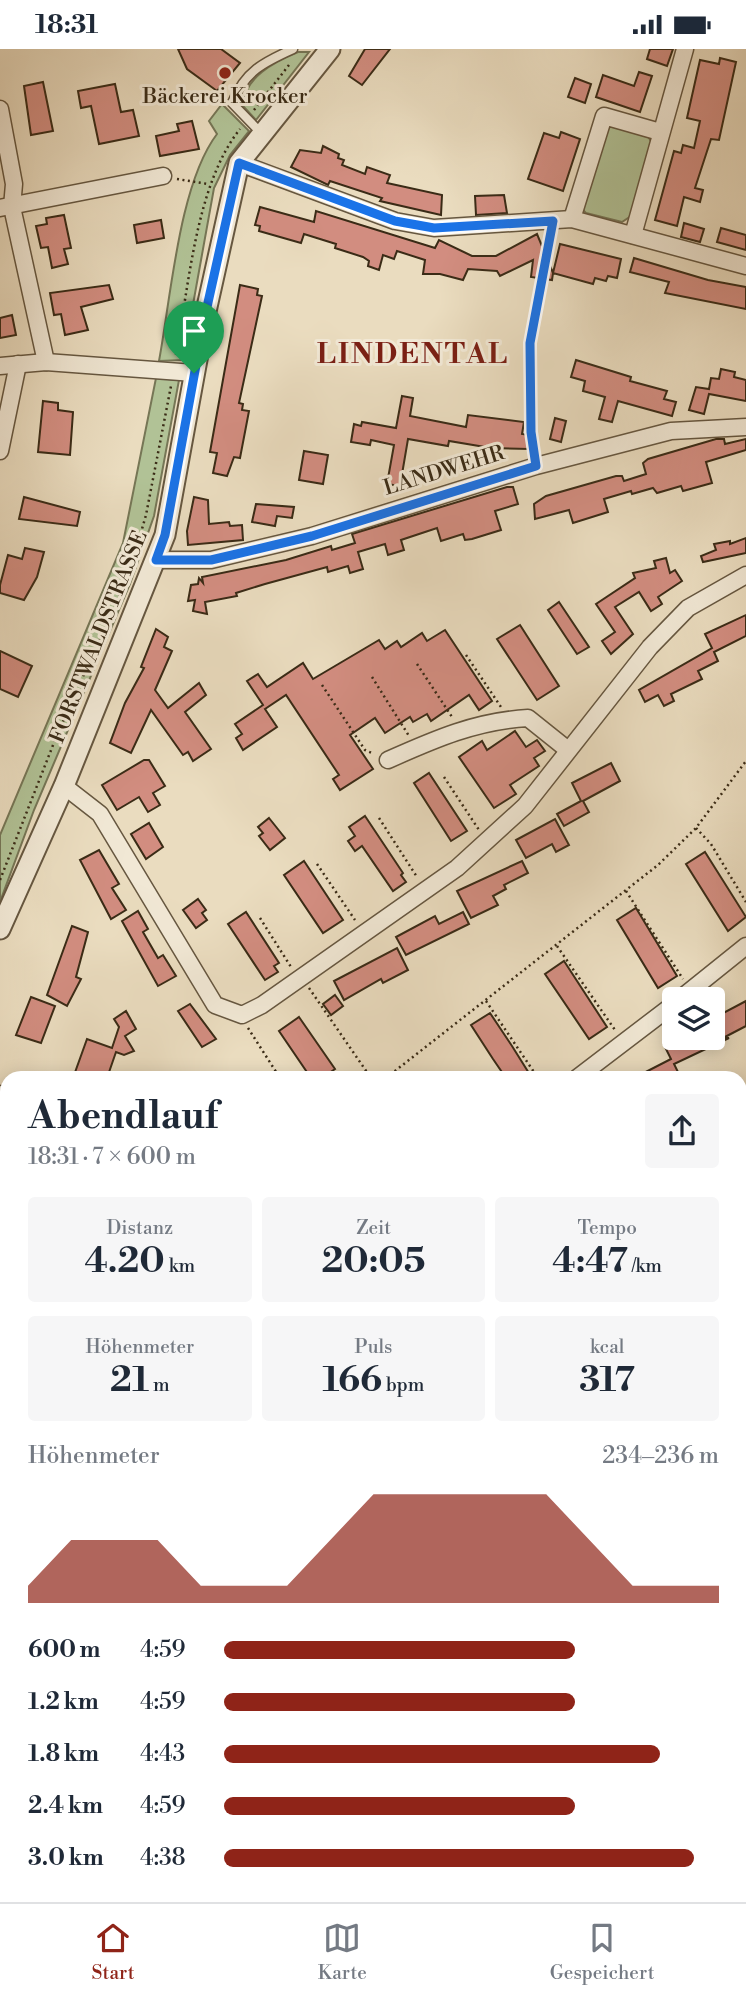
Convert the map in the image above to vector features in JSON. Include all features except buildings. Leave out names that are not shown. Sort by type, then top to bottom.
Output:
[{"type":"street","name":"FORSTWALDSTRASSE","points":[[0,929],[64,786],[165,535],[194,373],[239,163],[330,49]]},
{"type":"street","points":[[633,235],[685,49]]},
{"type":"street","points":[[0,109],[14,184],[6,208],[46,362]]},
{"type":"street","points":[[572,219],[604,116],[660,132]]},
{"type":"street","points":[[239,163],[395,221],[434,228],[572,219],[746,266]]},
{"type":"street","points":[[6,208],[163,176]]},
{"type":"street","points":[[0,366],[46,362],[194,373]]},
{"type":"street","points":[[0,451],[18,364]]},
{"type":"street","name":"LANDWEHR","points":[[156,560],[211,560],[312,536],[536,466],[671,431],[746,427]]},
{"type":"street","points":[[64,786],[100,814],[215,1005],[242,1015],[262,1005],[425,890],[486,841],[525,806],[650,647],[688,608],[746,575]]},
{"type":"street","points":[[388,760],[456,730],[503,719],[528,718],[568,750]]},
{"type":"street","points":[[695,987],[746,946]]},
{"type":"street","points":[[586,1071],[662,1014]]},
{"type":"lane","points":[[262,135],[232,103],[237,90],[258,65],[293,49]]},
{"type":"path","points":[[0,880],[57,735],[130,571],[146,515],[208,184],[219,157],[293,59]]},
{"type":"path","points":[[163,176],[208,184]]},
{"type":"path","points":[[536,466],[531,432],[530,343],[553,221]]},
{"type":"path","points":[[466,655],[501,707],[503,719]]},
{"type":"path","points":[[417,664],[455,721],[456,730]]},
{"type":"path","points":[[372,677],[415,748]]},
{"type":"path","points":[[322,685],[365,750],[388,760]]},
{"type":"path","points":[[395,1071],[626,891],[696,828],[746,762]]},
{"type":"path","points":[[444,777],[486,841]]},
{"type":"path","points":[[379,818],[425,890]]},
{"type":"path","points":[[696,828],[711,844],[746,902]]},
{"type":"path","points":[[317,865],[364,933]]},
{"type":"path","points":[[626,891],[680,987]]},
{"type":"path","points":[[260,918],[366,1071]]},
{"type":"path","points":[[557,946],[624,1043]]},
{"type":"path","points":[[486,1001],[533,1071]]},
{"type":"path","points":[[242,1015],[276,1071]]},
{"type":"green space","points":[[298,52],[309,52],[256,120],[243,106],[249,87],[270,66]]},
{"type":"green space","points":[[222,104],[249,131],[230,155],[214,188],[183,360],[159,361],[185,211],[204,155],[217,134],[209,121]]},
{"type":"green space","points":[[610,125],[646,133],[652,143],[631,216],[622,222],[586,213],[582,209],[604,130]]},
{"type":"green space","points":[[156,378],[179,380],[154,516],[130,584],[34,810],[0,902],[0,835],[123,543]]},
{"type":"place","name":"Bäckerei Krocker","points":[[225,73]]},
{"type":"district","name":"LINDENTAL","points":[[413,354]]},
{"type":"route","points":[[239,163],[395,221],[434,228],[553,221],[530,343],[531,432],[536,466],[394,508],[312,536],[211,560],[156,560],[165,535],[194,373],[239,163]]}]
